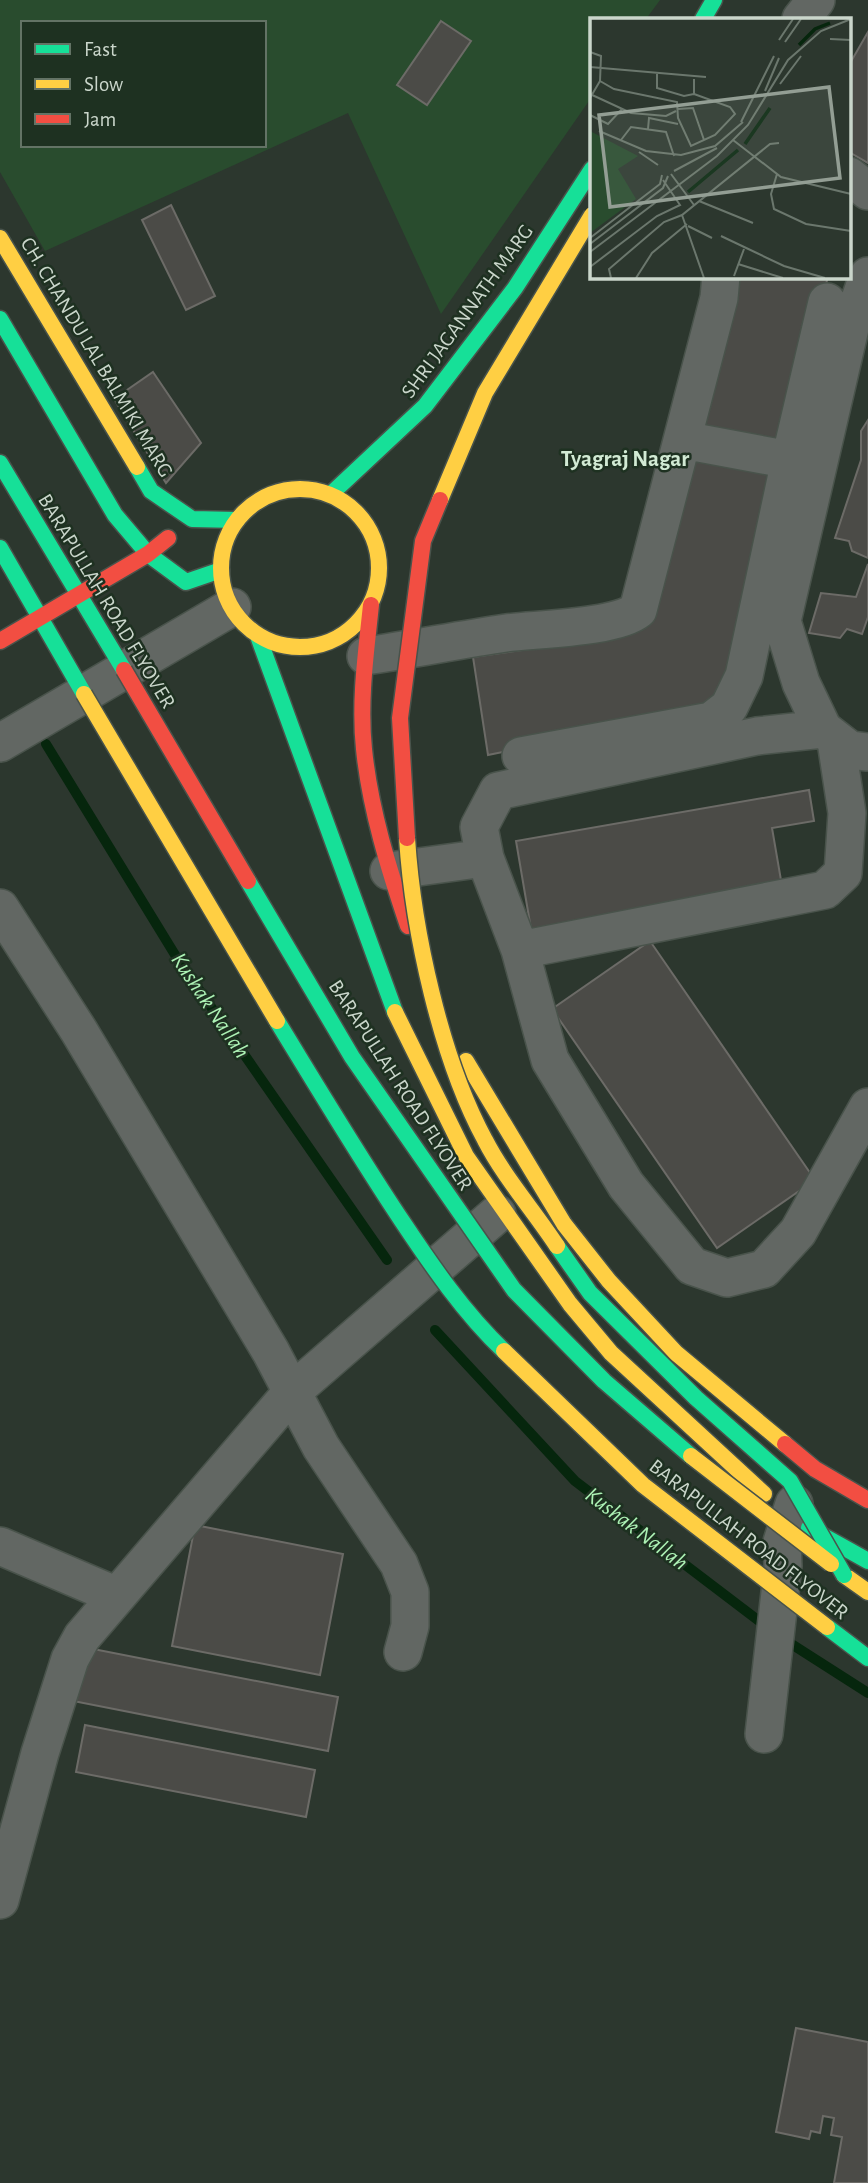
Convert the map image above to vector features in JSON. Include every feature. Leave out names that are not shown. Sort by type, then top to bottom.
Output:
[{"type":"main road","points":[[698,18],[712,0]]},
{"type":"main road","points":[[703,18],[712,0]]},
{"type":"main road","name":"SHRI JAGANNATH MARG","points":[[331,494],[425,406],[515,288],[590,172]]},
{"type":"main road","points":[[590,218],[485,393],[423,541],[400,718],[410,881],[445,1047],[485,1141],[590,1293],[696,1398],[790,1481],[844,1575]]},
{"type":"main road","name":"CH. CHANDU LAL BALMIKI MARG","points":[[0,238],[151,491],[192,519]]},
{"type":"main road","points":[[0,319],[115,515],[148,554],[186,582],[221,570]]},
{"type":"main road","name":"BARAPULLAH ROAD FLYOVER","points":[[0,463],[352,1057],[514,1290],[604,1381],[665,1436],[868,1592]]},
{"type":"main road","points":[[371,605],[355,626],[333,641],[308,648],[282,646],[258,636],[238,619],[225,596],[221,570],[224,544],[237,520],[255,502],[279,491],[305,489],[331,494],[353,508],[369,528],[378,553],[379,580],[371,605],[362,692],[363,750],[389,871],[414,942],[453,1036],[476,1081],[564,1224],[609,1281],[676,1353],[815,1469],[868,1500]]},
{"type":"main road","points":[[0,641],[148,554],[192,519],[237,520]]},
{"type":"main road","name":"BARAPULLAH ROAD FLYOVER","points":[[0,548],[345,1136],[431,1264],[487,1335],[643,1485],[868,1658]]},
{"type":"main road","points":[[258,636],[394,1010],[466,1156],[570,1304],[611,1353],[788,1516],[868,1561]]},
{"type":"street","points":[[802,18],[816,0]]},
{"type":"street","points":[[850,177],[868,191]]},
{"type":"street","points":[[520,950],[825,890],[843,873],[847,813],[842,740],[801,683],[782,621],[850,328],[868,276]]},
{"type":"street","points":[[366,656],[629,617],[638,610],[684,440],[719,298],[721,278]]},
{"type":"street","points":[[521,756],[711,721],[729,707],[744,676],[827,302]]},
{"type":"street","points":[[684,440],[790,460]]},
{"type":"street","points":[[0,743],[232,607]]},
{"type":"street","points":[[842,740],[757,736],[498,791],[479,827],[485,858],[520,950],[550,1060],[626,1185],[692,1266],[727,1278],[764,1269],[798,1232],[868,1107]]},
{"type":"street","points":[[389,871],[485,858]]},
{"type":"street","points":[[0,908],[79,1031],[292,1392],[321,1447],[399,1564],[410,1592],[410,1626],[403,1652]]},
{"type":"street","points":[[0,1900],[40,1753],[70,1659],[82,1637],[292,1392],[502,1210]]},
{"type":"street","points":[[764,1734],[783,1566],[782,1542],[788,1516],[815,1469]]},
{"type":"street","points":[[0,1546],[117,1596]]},
{"type":"green space","points":[[0,0],[660,0],[647,18],[590,18],[590,99],[441,314],[348,113],[45,251],[0,172]]},
{"type":"building","points":[[441,21],[471,41],[427,105],[397,85]]},
{"type":"building","points":[[868,32],[868,163],[850,153],[850,63]]},
{"type":"building","points":[[171,205],[215,296],[186,310],[142,220]]},
{"type":"building","points":[[739,278],[828,278],[786,452],[701,431]]},
{"type":"building","points":[[153,372],[201,443],[166,483],[114,399]]},
{"type":"building","points":[[868,420],[868,558],[852,551],[849,541],[835,538],[861,460],[861,431]]},
{"type":"building","points":[[691,447],[784,472],[737,677],[714,709],[488,755],[473,657],[628,635]]},
{"type":"building","points":[[868,564],[868,617],[862,634],[847,629],[840,638],[809,633],[821,593],[856,597]]},
{"type":"building","points":[[809,790],[814,821],[772,828],[782,886],[531,929],[516,841]]},
{"type":"building","points":[[650,941],[815,1180],[717,1248],[552,1009]]},
{"type":"building","points":[[195,1525],[343,1554],[320,1675],[172,1646]]},
{"type":"building","points":[[78,1646],[338,1697],[328,1751],[68,1700]]},
{"type":"building","points":[[85,1725],[315,1770],[306,1817],[76,1772]]},
{"type":"building","points":[[796,2028],[868,2042],[868,2183],[834,2183],[842,2137],[831,2135],[834,2118],[823,2116],[820,2133],[811,2131],[809,2139],[776,2132]]},
{"type":"waterway","name":"Kushak Nallah","points":[[46,744],[177,958],[387,1260]]},
{"type":"waterway","name":"Kushak Nallah","points":[[435,1330],[575,1481],[767,1627]]},
{"type":"waterway","name":"Kushak Nallah","points":[[782,1638],[868,1693]]},
{"type":"traffic: fast","points":[[704,18],[714,0]]},
{"type":"traffic: fast","points":[[331,494],[425,406],[515,288],[590,172]]},
{"type":"traffic: fast","points":[[0,319],[115,515],[148,554],[186,582],[221,570]]},
{"type":"traffic: fast","points":[[0,463],[124,670]]},
{"type":"traffic: fast","points":[[137,467],[151,491],[192,519],[237,520]]},
{"type":"traffic: fast","points":[[0,548],[84,694]]},
{"type":"traffic: fast","points":[[258,636],[395,1012]]},
{"type":"traffic: fast","points":[[248,881],[352,1057],[514,1290],[604,1381],[691,1456]]},
{"type":"traffic: fast","points":[[277,1021],[425,1255],[462,1305],[504,1351]]},
{"type":"traffic: fast","points":[[557,1246],[590,1293],[696,1398],[790,1481],[844,1575]]},
{"type":"traffic: fast","points":[[809,1528],[868,1561]]},
{"type":"traffic: fast","points":[[827,1627],[868,1658]]},
{"type":"traffic: slow","points":[[440,500],[485,393],[590,218]]},
{"type":"traffic: slow","points":[[0,238],[137,467]]},
{"type":"traffic: slow","points":[[300,489],[330,495],[356,512],[373,538],[379,568],[373,598],[356,624],[330,641],[300,647],[270,641],[244,624],[227,598],[221,568],[227,538],[244,512],[270,495],[300,489]]},
{"type":"traffic: slow","points":[[84,694],[277,1021]]},
{"type":"traffic: slow","points":[[407,838],[423,953],[455,1072],[469,1108],[493,1154],[557,1246]]},
{"type":"traffic: slow","points":[[395,1012],[466,1156],[570,1304],[611,1353],[764,1494]]},
{"type":"traffic: slow","points":[[466,1061],[564,1224],[609,1281],[676,1353],[785,1444]]},
{"type":"traffic: slow","points":[[504,1351],[643,1485],[827,1627]]},
{"type":"traffic: slow","points":[[691,1456],[831,1564]]},
{"type":"traffic: slow","points":[[844,1575],[868,1592]]},
{"type":"traffic: jam","points":[[407,838],[400,718],[423,541],[440,500]]},
{"type":"traffic: jam","points":[[0,641],[148,554],[168,538]]},
{"type":"traffic: jam","points":[[371,605],[363,695],[364,749],[376,817],[408,926]]},
{"type":"traffic: jam","points":[[124,670],[248,881]]},
{"type":"traffic: jam","points":[[785,1444],[815,1469],[868,1500]]},
{"type":"district","name":"Tyagraj Nagar","points":[[625,458]]}]
